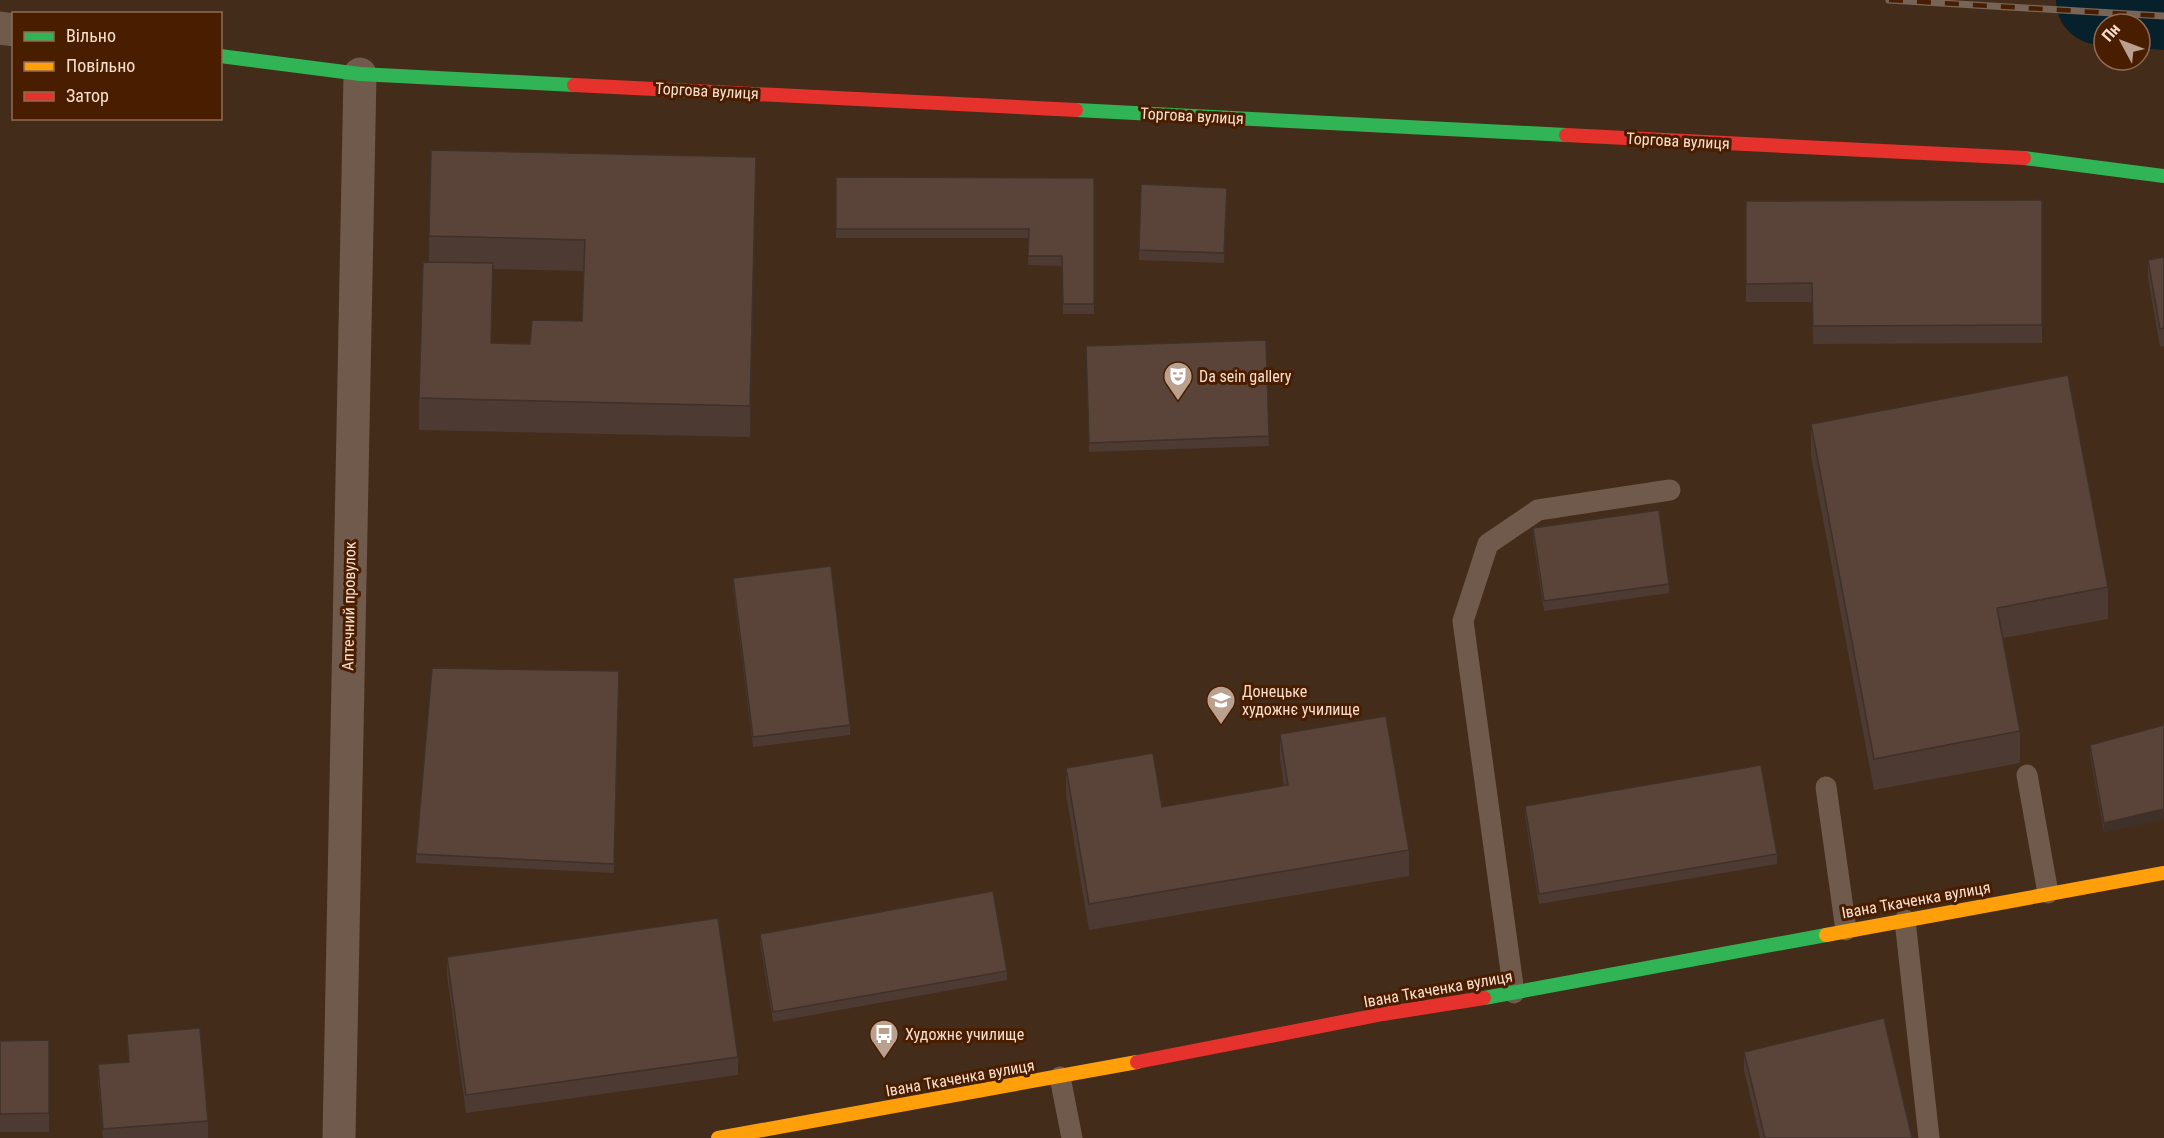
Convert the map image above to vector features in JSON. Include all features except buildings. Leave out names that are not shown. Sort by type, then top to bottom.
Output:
[{"type":"street","name":"Торгова вулиця","points":[[222,56],[360,74],[2028,158],[2164,176]]},
{"type":"street","name":"Аптечний провулок","points":[[339,1138],[360,74]]},
{"type":"street","name":"Івана Ткаченка вулиця","points":[[718,1138],[1060,1077],[1383,1014],[1514,993],[2164,873]]},
{"type":"lane","points":[[1514,993],[1463,621],[1488,544],[1538,510],[1670,490]]},
{"type":"lane","points":[[2026,775],[2048,893]]},
{"type":"lane","points":[[1826,787],[1846,930]]},
{"type":"lane","points":[[1905,920],[1929,1138]]},
{"type":"lane","points":[[1060,1077],[1072,1138]]},
{"type":"waterway","points":[[2101,0],[2164,5]]},
{"type":"railway","points":[[1889,0],[2164,16]]},
{"type":"traffic: fast","points":[[222,56],[360,74],[574,85]]},
{"type":"traffic: fast","points":[[1076,110],[1566,135]]},
{"type":"traffic: fast","points":[[2024,158],[2164,176]]},
{"type":"traffic: fast","points":[[1484,998],[1826,935]]},
{"type":"traffic: slow","points":[[1826,935],[2164,873]]},
{"type":"traffic: slow","points":[[718,1138],[1137,1062]]},
{"type":"traffic: jam","points":[[574,85],[1076,110]]},
{"type":"traffic: jam","points":[[1566,135],[2024,158]]},
{"type":"traffic: jam","points":[[1137,1062],[1383,1014],[1484,998]]},
{"type":"place","name":"Da sein gallery","points":[[1178,402]]},
{"type":"place","name":"Донецьке художнє училище","points":[[1221,726]]},
{"type":"place","name":"Художнє училище","points":[[884,1060]]}]
